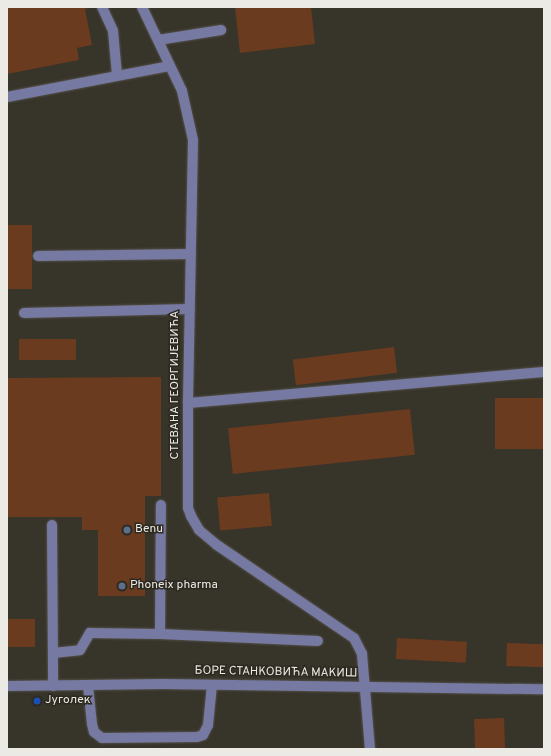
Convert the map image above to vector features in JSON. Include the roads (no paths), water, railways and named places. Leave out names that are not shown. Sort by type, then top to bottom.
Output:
[{"type":"street","points":[[102,7],[113,31],[117,75]]},
{"type":"street","name":"СТЕВАНА ГЕОРГИЈЕВИЋА","points":[[142,7],[182,91],[193,140],[189,309],[188,508],[194,523],[217,545],[354,638],[362,654],[367,688],[370,749]]},
{"type":"street","points":[[158,40],[221,30]]},
{"type":"street","points":[[7,97],[169,66]]},
{"type":"street","points":[[38,256],[190,254]]},
{"type":"street","points":[[24,313],[189,309]]},
{"type":"street","points":[[188,403],[544,372]]},
{"type":"street","points":[[160,634],[161,505]]},
{"type":"street","points":[[52,525],[53,686]]},
{"type":"street","points":[[53,653],[80,650],[90,633],[160,634],[318,641]]},
{"type":"street","points":[[88,686],[92,724],[97,737],[102,738],[196,737],[204,735],[208,725],[212,685]]},
{"type":"street","name":"БОРЕ СТАНКОВИЋА МАКИШ","points":[[7,686],[212,685],[544,689]]},
{"type":"place","name":"Benu","points":[[127,530]]},
{"type":"place","name":"Phoneix pharma","points":[[122,586]]},
{"type":"place","name":"Југолек","points":[[37,701]]}]
